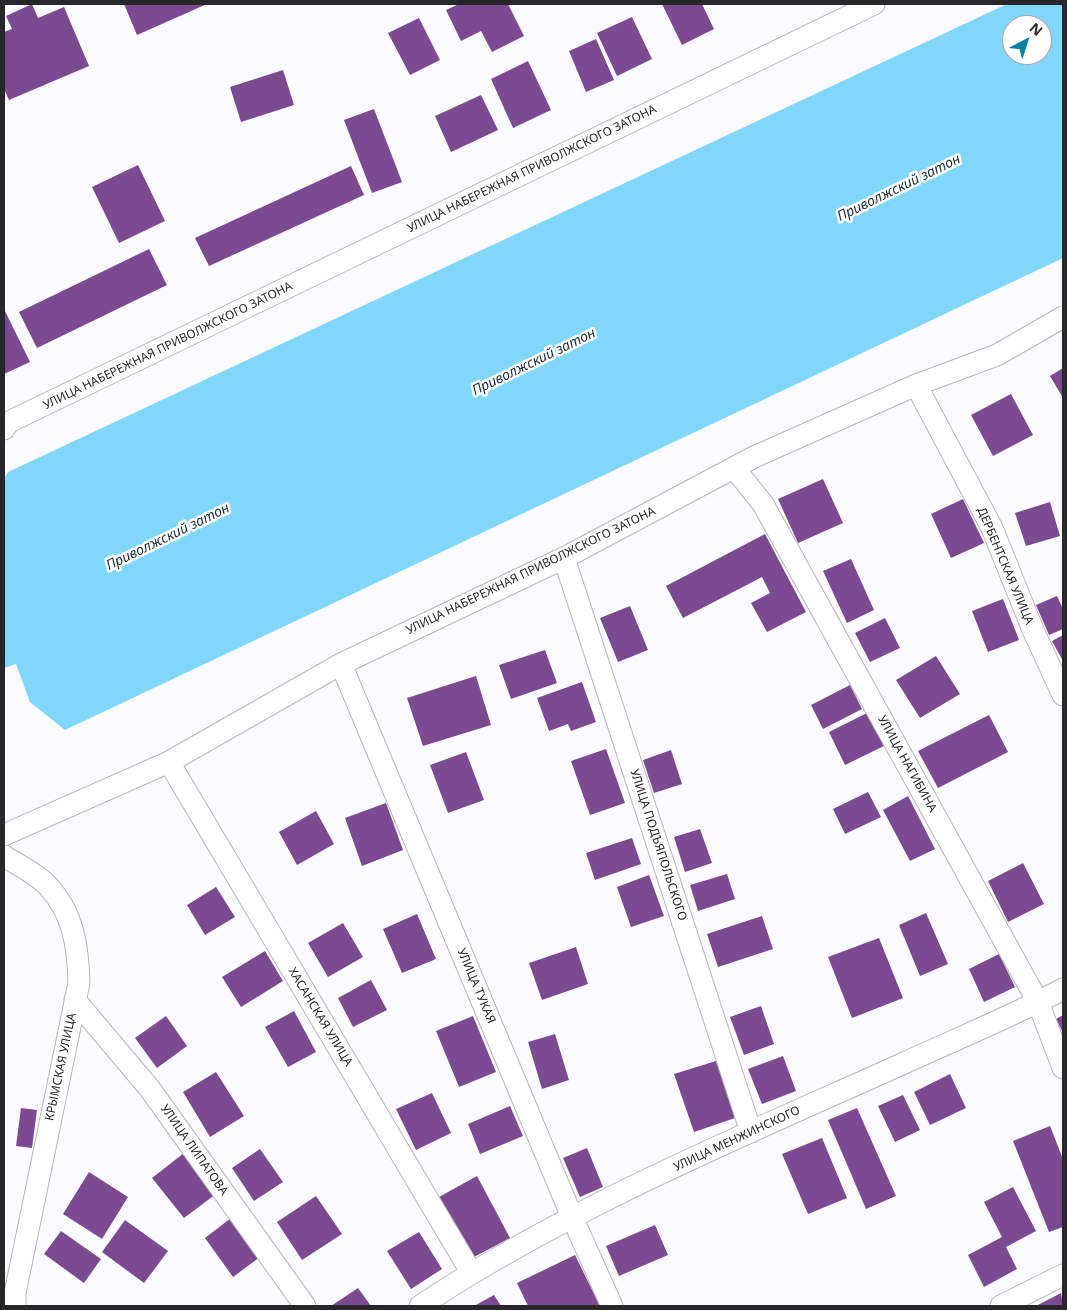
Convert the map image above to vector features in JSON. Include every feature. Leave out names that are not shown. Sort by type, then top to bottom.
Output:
[{"type":"street","name":"УЛИЦА НАБЕРЕЖНАЯ ПРИВОЛЖСКОГО ЗАТОНА","points":[[4,429],[9,422],[874,4]]},
{"type":"street","name":"УЛИЦА НАБЕРЕЖНАЯ ПРИВОЛЖСКОГО ЗАТОНА","points":[[4,834],[169,762],[342,664],[564,558],[754,457],[916,385],[997,355],[1063,317]]},
{"type":"street","name":"ДЕРБЕНТСКАЯ УЛИЦА","points":[[916,385],[992,528],[1033,630],[1063,695]]},
{"type":"street","name":"УЛИЦА НАГИБИНА","points":[[735,468],[763,504],[1038,1002],[1063,1068]]},
{"type":"street","name":"УЛИЦА ПОДЪЯПОЛЬСКОГО","points":[[564,558],[751,1132]]},
{"type":"street","name":"УЛИЦА ТУКАЯ","points":[[342,664],[572,1217],[612,1306]]},
{"type":"street","name":"ХАСАНСКАЯ УЛИЦА","points":[[169,762],[471,1272]]},
{"type":"street","name":"КРЫМСКАЯ УЛИЦА","points":[[4,856],[48,885],[63,906],[74,930],[78,952],[79,984],[15,1293],[15,1306]]},
{"type":"street","name":"УЛИЦА МЕНЖИНСКОГО","points":[[420,1306],[471,1272],[572,1217],[751,1132],[1063,989]]},
{"type":"street","name":"УЛИЦА ЛИПАТОВА","points":[[75,1000],[150,1089],[305,1306]]},
{"type":"street","points":[[1001,1306],[1063,1275]]},
{"type":"water","name":"Приволжский затон","points":[[1007,4],[1063,4],[1063,258],[65,730],[30,702],[16,664],[4,668],[4,479],[8,472]]},
{"type":"building","points":[[32,4],[38,18],[64,7],[89,66],[9,100],[4,89],[4,32],[12,29],[6,16]]},
{"type":"building","points":[[124,4],[207,4],[137,35]]},
{"type":"building","points":[[459,4],[508,4],[524,36],[492,52],[481,31],[461,41],[446,10]]},
{"type":"building","points":[[662,4],[702,4],[714,29],[682,45]]},
{"type":"building","points":[[632,17],[652,59],[617,76],[597,33]]},
{"type":"building","points":[[419,18],[440,60],[410,75],[388,33]]},
{"type":"building","points":[[596,39],[614,80],[586,92],[569,51]]},
{"type":"building","points":[[528,61],[551,110],[513,128],[491,79]]},
{"type":"building","points":[[283,70],[294,105],[241,122],[230,87]]},
{"type":"building","points":[[481,95],[498,130],[451,152],[435,116]]},
{"type":"building","points":[[374,109],[402,182],[372,193],[344,120]]},
{"type":"building","points":[[138,165],[165,221],[119,243],[92,187]]},
{"type":"building","points":[[351,166],[364,195],[209,266],[195,238]]},
{"type":"building","points":[[149,249],[167,285],[37,348],[19,312]]},
{"type":"building","points":[[4,309],[30,362],[4,374]]},
{"type":"building","points":[[1063,368],[1063,398],[1050,376]]},
{"type":"building","points":[[1011,394],[1033,435],[993,456],[971,415]]},
{"type":"building","points":[[823,479],[843,523],[798,543],[778,499]]},
{"type":"building","points":[[963,499],[984,543],[951,558],[931,514]]},
{"type":"building","points":[[1050,502],[1060,536],[1026,546],[1015,513]]},
{"type":"building","points":[[765,534],[806,612],[767,632],[751,603],[770,593],[762,577],[683,618],[666,586]]},
{"type":"building","points":[[851,559],[874,610],[847,623],[823,571]]},
{"type":"building","points":[[1057,596],[1063,609],[1063,629],[1049,635],[1036,605]]},
{"type":"building","points":[[1003,599],[1019,640],[988,652],[972,611]]},
{"type":"building","points":[[630,606],[648,650],[618,662],[600,618]]},
{"type":"building","points":[[885,618],[900,648],[870,662],[855,633]]},
{"type":"building","points":[[1063,635],[1063,661],[1052,641]]},
{"type":"building","points":[[545,650],[557,683],[511,699],[499,665]]},
{"type":"building","points":[[936,656],[960,694],[920,718],[896,680]]},
{"type":"building","points":[[476,676],[491,725],[423,746],[407,698]]},
{"type":"building","points":[[582,682],[596,722],[571,731],[568,724],[549,731],[537,698]]},
{"type":"building","points":[[850,685],[862,709],[823,729],[811,705]]},
{"type":"building","points":[[867,713],[884,746],[845,765],[829,732]]},
{"type":"building","points":[[989,715],[1008,752],[938,788],[918,751]]},
{"type":"building","points":[[606,749],[625,803],[590,815],[571,761]]},
{"type":"building","points":[[671,750],[682,784],[654,793],[643,760]]},
{"type":"building","points":[[466,752],[484,800],[448,813],[430,765]]},
{"type":"building","points":[[868,792],[881,817],[845,834],[833,809]]},
{"type":"building","points":[[908,796],[935,849],[910,861],[883,810]]},
{"type":"building","points":[[386,803],[403,850],[362,866],[345,818]]},
{"type":"building","points":[[316,811],[334,844],[297,865],[279,832]]},
{"type":"building","points":[[700,829],[712,863],[685,872],[674,837]]},
{"type":"building","points":[[632,838],[641,864],[595,880],[586,853]]},
{"type":"building","points":[[1023,863],[1044,904],[1008,922],[988,881]]},
{"type":"building","points":[[727,874],[735,899],[698,911],[690,885]]},
{"type":"building","points":[[649,875],[664,916],[631,927],[617,887]]},
{"type":"building","points":[[216,887],[235,917],[205,935],[187,905]]},
{"type":"building","points":[[926,913],[948,964],[920,976],[899,925]]},
{"type":"building","points":[[417,914],[436,959],[402,973],[383,929]]},
{"type":"building","points":[[762,916],[773,949],[718,967],[707,934]]},
{"type":"building","points":[[343,923],[363,957],[328,977],[308,943]]},
{"type":"building","points":[[879,938],[903,998],[852,1018],[828,957]]},
{"type":"building","points":[[576,947],[588,984],[542,1000],[529,963]]},
{"type":"building","points":[[265,951],[283,981],[241,1007],[222,977]]},
{"type":"building","points":[[999,954],[1015,987],[984,1002],[969,969]]},
{"type":"building","points":[[371,980],[387,1010],[353,1027],[338,998]]},
{"type":"building","points":[[761,1006],[774,1044],[744,1055],[730,1017]]},
{"type":"building","points":[[294,1011],[316,1052],[288,1067],[265,1027]]},
{"type":"building","points":[[1063,1015],[1063,1033],[1056,1019]]},
{"type":"building","points":[[166,1016],[187,1046],[157,1068],[135,1038]]},
{"type":"building","points":[[473,1016],[496,1072],[459,1087],[436,1031]]},
{"type":"building","points":[[555,1034],[569,1080],[542,1089],[528,1042]]},
{"type":"building","points":[[783,1056],[796,1091],[762,1104],[748,1069]]},
{"type":"building","points":[[716,1061],[735,1118],[694,1132],[674,1074]]},
{"type":"building","points":[[216,1072],[244,1116],[210,1137],[183,1092]]},
{"type":"building","points":[[950,1074],[966,1108],[930,1125],[914,1092]]},
{"type":"building","points":[[432,1093],[451,1133],[416,1150],[396,1109]]},
{"type":"building","points":[[903,1095],[920,1130],[895,1142],[878,1106]]},
{"type":"building","points":[[510,1106],[523,1136],[480,1154],[468,1124]]},
{"type":"building","points":[[21,1108],[37,1110],[32,1148],[16,1146]]},
{"type":"building","points":[[857,1108],[896,1196],[866,1209],[828,1120]]},
{"type":"building","points":[[1050,1126],[1063,1159],[1063,1227],[1049,1232],[1013,1141]]},
{"type":"building","points":[[822,1138],[847,1198],[808,1214],[782,1154]]},
{"type":"building","points":[[587,1148],[603,1187],[580,1197],[563,1158]]},
{"type":"building","points":[[260,1149],[283,1182],[254,1201],[232,1168]]},
{"type":"building","points":[[184,1153],[216,1194],[184,1218],[152,1178]]},
{"type":"building","points":[[89,1172],[128,1197],[102,1239],[63,1214]]},
{"type":"building","points":[[477,1176],[510,1238],[472,1258],[439,1197]]},
{"type":"building","points":[[1013,1187],[1036,1231],[1006,1247],[1017,1269],[984,1287],[968,1255],[1002,1237],[984,1202]]},
{"type":"building","points":[[316,1196],[342,1234],[302,1260],[277,1222]]},
{"type":"building","points":[[235,1215],[264,1254],[233,1277],[205,1238]]},
{"type":"building","points":[[125,1220],[168,1251],[144,1283],[102,1252]]},
{"type":"building","points":[[655,1225],[668,1255],[619,1276],[606,1246]]},
{"type":"building","points":[[61,1231],[101,1259],[84,1283],[44,1254]]},
{"type":"building","points":[[419,1232],[442,1269],[411,1289],[387,1251]]},
{"type":"building","points":[[575,1255],[600,1306],[528,1306],[517,1283]]},
{"type":"building","points":[[358,1288],[371,1306],[331,1306]]},
{"type":"building","points":[[1061,1293],[1063,1306],[1036,1306]]},
{"type":"building","points":[[494,1295],[501,1306],[474,1306]]}]
